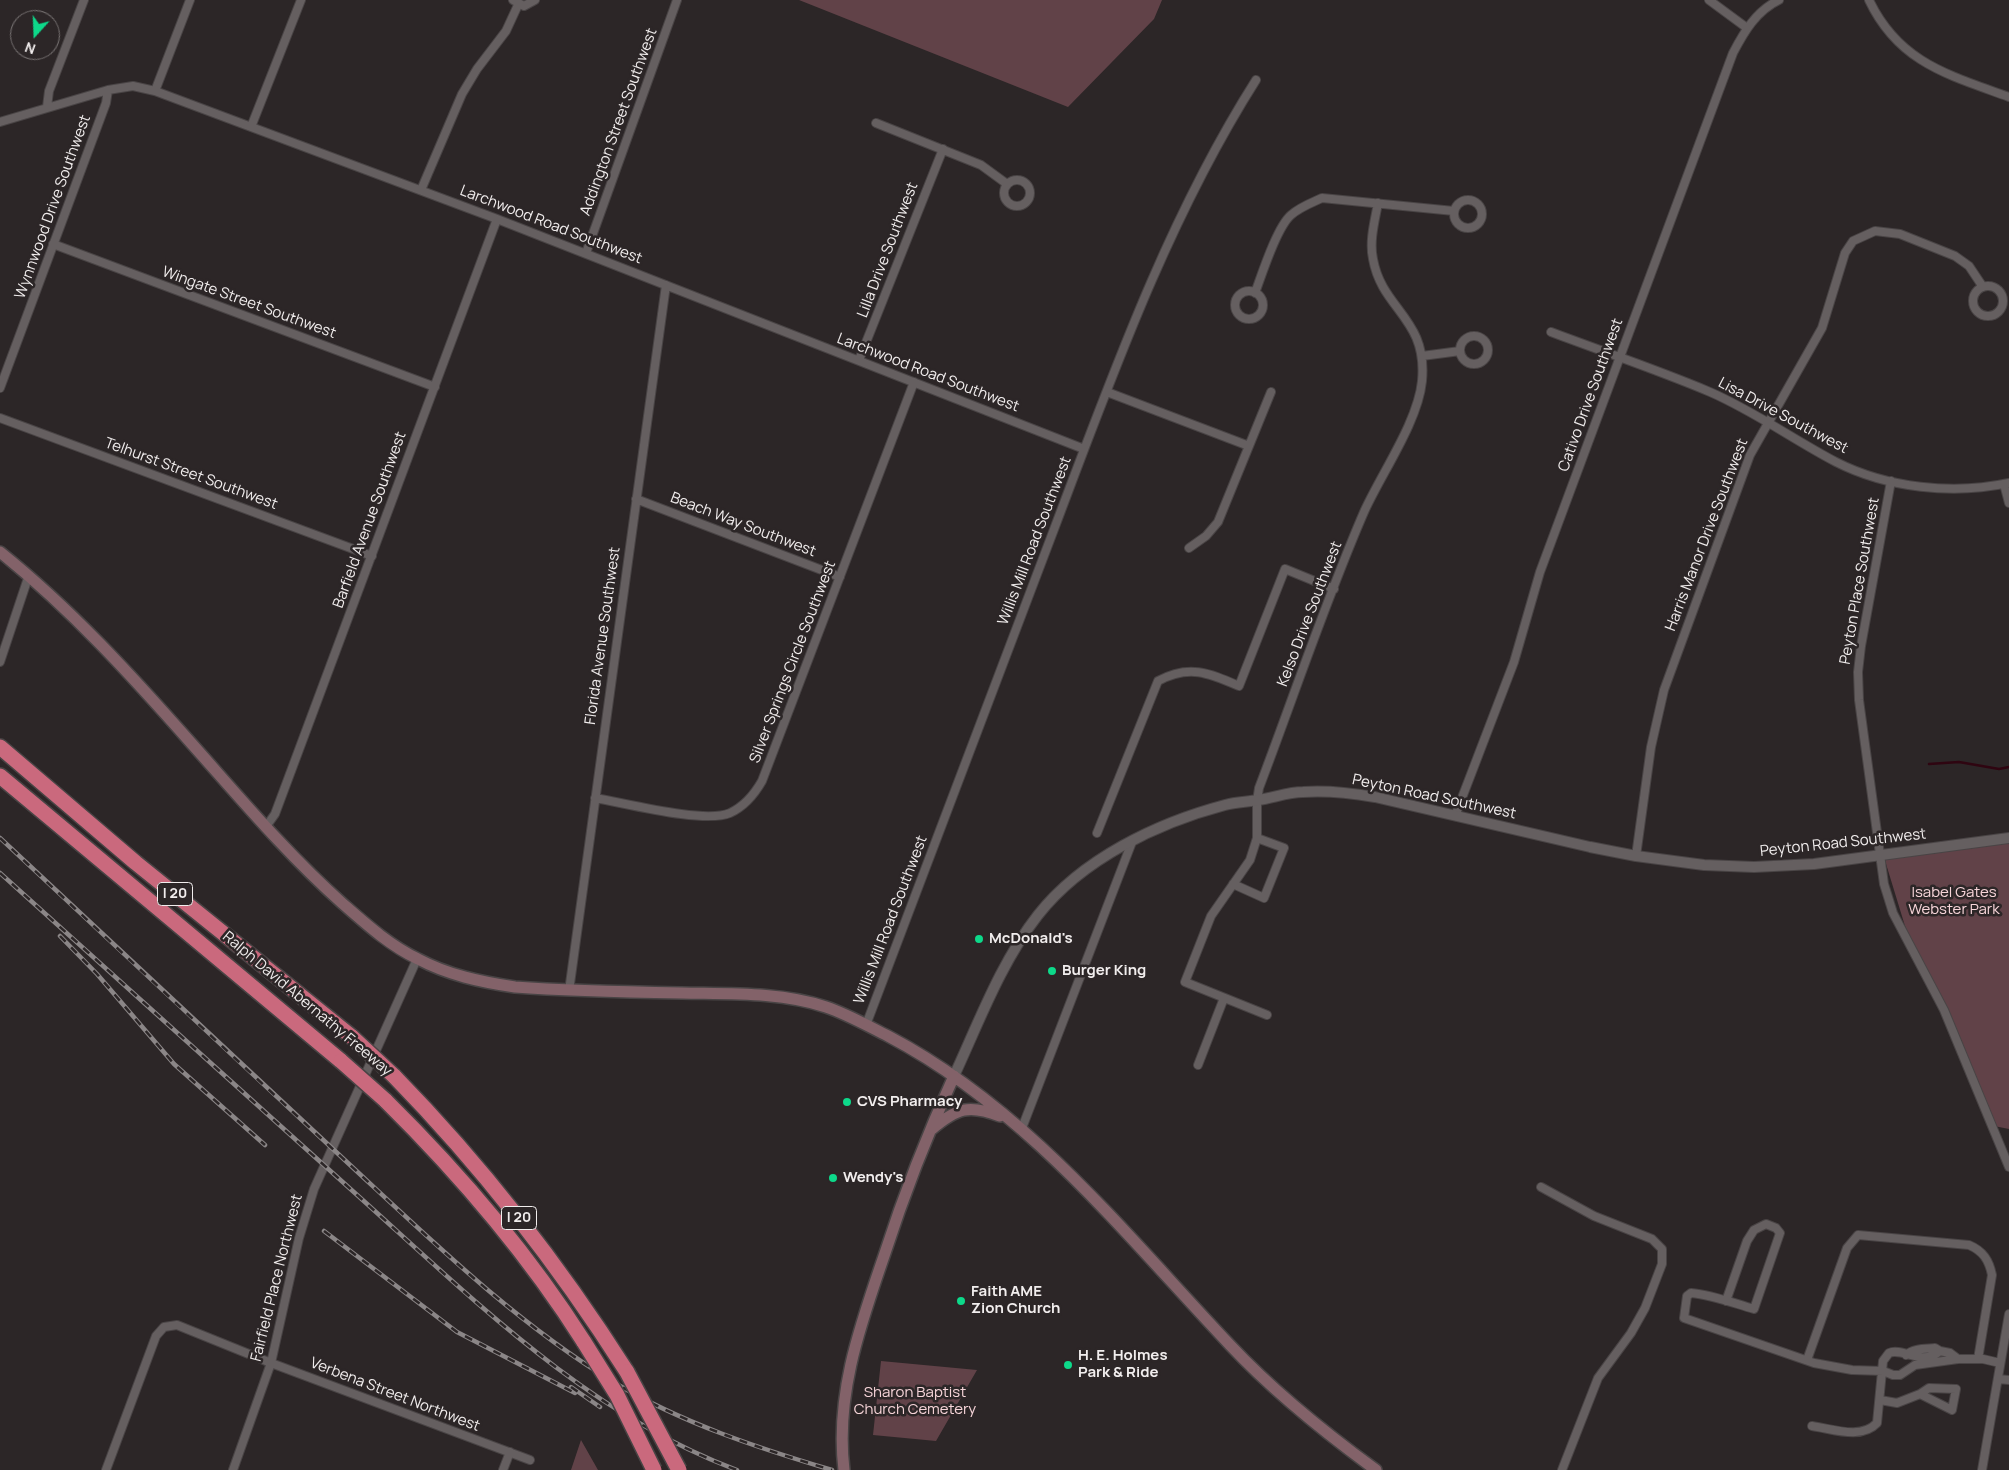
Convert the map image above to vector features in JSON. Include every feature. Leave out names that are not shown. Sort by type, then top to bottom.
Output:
[{"type":"highway","name":"Ralph David Abernathy Freeway","points":[[0,747],[136,863],[352,1037],[443,1126],[543,1248],[583,1303],[627,1372],[679,1470]]},
{"type":"highway","name":"Ralph David Abernathy Freeway","points":[[0,776],[341,1060],[385,1100],[442,1158],[503,1227],[584,1342],[617,1395],[654,1470]]},
{"type":"main road","points":[[0,552],[29,575],[124,667],[264,828],[310,874],[390,943],[417,959],[449,973],[484,983],[515,988],[718,993],[787,999],[826,1007],[912,1049],[954,1076],[1018,1125],[1078,1180],[1258,1372],[1317,1425],[1376,1470]]},
{"type":"main road","points":[[844,1470],[843,1415],[847,1376],[857,1338],[901,1204],[929,1132],[954,1076]]},
{"type":"main road","points":[[929,1132],[949,1115],[963,1109],[982,1109],[1018,1125]]},
{"type":"street","points":[[47,107],[49,91],[84,0]]},
{"type":"street","points":[[154,91],[190,0]]},
{"type":"street","points":[[251,127],[301,0]]},
{"type":"street","points":[[421,190],[462,94],[477,69],[506,31],[515,2],[529,5],[535,0]]},
{"type":"street","name":"Addington Street Southwest","points":[[586,254],[677,0]]},
{"type":"street","points":[[1709,0],[1747,28]]},
{"type":"street","name":"Cativo Drive Southwest","points":[[1455,816],[1514,662],[1540,572],[1732,53],[1747,28],[1760,14],[1779,0]]},
{"type":"street","points":[[1869,0],[1884,26],[1901,46],[1921,62],[1943,73],[2009,98]]},
{"type":"street","name":"Willis Mill Road Southwest","points":[[866,1025],[1084,448],[1107,392],[1196,183],[1222,133],[1256,80]]},
{"type":"street","name":"Larchwood Road Southwest","points":[[0,122],[108,90],[133,86],[154,91],[497,219],[1084,448]]},
{"type":"street","name":"Wynnwood Drive Southwest","points":[[0,388],[106,103],[108,90]]},
{"type":"street","points":[[876,123],[981,165],[1007,184]]},
{"type":"street","name":"Lilla Drive Southwest","points":[[860,360],[942,149]]},
{"type":"street","points":[[1255,293],[1289,216],[1302,206],[1322,198],[1378,202],[1454,211]]},
{"type":"street","name":"Kelso Drive Southwest","points":[[1224,998],[1185,982],[1204,929],[1250,860],[1257,838],[1259,788],[1365,511],[1400,442],[1422,384],[1422,356],[1413,329],[1378,278],[1372,257],[1373,233],[1378,202]]},
{"type":"street","name":"Barfield Avenue Southwest","points":[[264,828],[275,814],[497,219]]},
{"type":"street","name":"Harris Manor Drive Southwest","points":[[1636,856],[1651,747],[1664,690],[1750,455],[1766,423],[1822,328],[1845,253],[1852,241],[1875,231],[1900,234],[1955,256],[1969,266],[1983,287]]},
{"type":"street","name":"Wingate Street Southwest","points":[[53,244],[435,387]]},
{"type":"street","name":"Florida Avenue Southwest","points":[[570,990],[666,285]]},
{"type":"street","name":"Harris Manor Drive Southwest","points":[[1983,287],[1995,287],[2003,296],[2002,307],[1994,315],[1982,314],[1974,306],[1975,294],[1983,287]]},
{"type":"street","name":"Lisa Drive Southwest","points":[[1551,332],[1712,392],[1837,462],[1891,481],[1947,489],[2007,484]]},
{"type":"street","points":[[1422,356],[1460,351]]},
{"type":"street","name":"Silver Springs Circle Southwest","points":[[595,798],[706,817],[728,814],[747,803],[762,781],[914,382]]},
{"type":"street","points":[[1107,392],[1251,442]]},
{"type":"street","points":[[1189,548],[1206,536],[1218,522],[1271,392]]},
{"type":"street","name":"Telhurst Street Southwest","points":[[0,418],[372,556]]},
{"type":"street","name":"Peyton Place Southwest","points":[[1891,481],[1858,672],[1859,700],[1884,884],[1894,913],[1944,1010],[2009,1166]]},
{"type":"street","points":[[2007,484],[2009,503]]},
{"type":"street","name":"Beach Way Southwest","points":[[636,499],[840,578]]},
{"type":"street","points":[[1097,833],[1158,681],[1185,671],[1210,673],[1239,686],[1285,569],[1334,589]]},
{"type":"street","points":[[0,662],[29,575]]},
{"type":"street","name":"Peyton Road Southwest","points":[[954,1076],[1011,955],[1038,915],[1076,877],[1098,860],[1132,842],[1196,814],[1227,805],[1301,792],[1340,792],[1375,797],[1636,856],[1704,865],[1754,867],[1814,864],[2009,838]]},
{"type":"street","points":[[1233,884],[1264,898],[1284,848],[1257,838]]},
{"type":"street","points":[[1018,1125],[1132,842]]},
{"type":"street","name":"Fairfield Place Northwest","points":[[233,1470],[271,1363],[299,1238],[314,1189],[417,959]]},
{"type":"street","points":[[1198,1065],[1224,998],[1267,1015]]},
{"type":"street","points":[[1541,1187],[1594,1216],[1652,1239],[1662,1249],[1662,1264],[1645,1308],[1631,1333],[1598,1378],[1562,1470]]},
{"type":"street","points":[[1726,1301],[1748,1241],[1754,1230],[1766,1224],[1776,1228],[1780,1234],[1754,1309],[1691,1293],[1687,1296],[1684,1318],[1807,1360],[1852,1370],[1883,1371],[1900,1375],[1912,1360],[1929,1356],[1935,1348],[1950,1353],[1958,1359]]},
{"type":"street","points":[[1807,1360],[1846,1248],[1858,1235],[1969,1245],[1979,1249],[1989,1262],[1992,1274],[1978,1359]]},
{"type":"street","points":[[1982,1470],[2009,1314]]},
{"type":"street","name":"Verbena Street Northwest","points":[[106,1470],[156,1336],[164,1327],[177,1324],[271,1363],[530,1460]]},
{"type":"street","points":[[1812,1426],[1858,1433],[1871,1430],[1877,1423],[1883,1361],[1889,1353],[1901,1351],[1912,1360]]},
{"type":"street","points":[[1912,1360],[1912,1351],[1929,1356],[1978,1359],[2000,1363]]},
{"type":"street","points":[[1998,1379],[2009,1380]]},
{"type":"street","points":[[1880,1400],[1897,1403],[1930,1388],[1956,1388],[1952,1410],[1920,1394]]},
{"type":"street","points":[[503,1470],[510,1452]]},
{"type":"green space","points":[[799,0],[1162,0],[1154,19],[1068,107]]},
{"type":"green space","name":"Isabel Gates Webster Park","points":[[2009,838],[2009,1129],[1994,1126],[1905,926],[1883,854]]},
{"type":"green space","name":"Sharon Baptist Church Cemetery","points":[[881,1361],[977,1370],[936,1441],[873,1435]]},
{"type":"green space","points":[[581,1440],[598,1470],[571,1470]]},
{"type":"waterway","points":[[1929,764],[1959,762],[1999,769],[2009,767]]},
{"type":"railway","points":[[0,838],[412,1223],[477,1281],[544,1335],[615,1383],[667,1410],[748,1443],[832,1470]]},
{"type":"railway","points":[[0,873],[488,1313],[581,1386],[631,1418],[682,1446],[737,1470]]},
{"type":"railway","points":[[60,936],[97,974],[174,1064],[265,1145]]},
{"type":"railway","points":[[324,1231],[457,1332],[575,1393]]},
{"type":"railway","points":[[571,1387],[600,1407]]},
{"type":"place","name":"McDonald's","points":[[979,939]]},
{"type":"place","name":"Burger King","points":[[1052,971]]},
{"type":"place","name":"CVS Pharmacy","points":[[847,1102]]},
{"type":"place","name":"Wendy's","points":[[833,1178]]},
{"type":"place","name":"Faith AME Zion Church","points":[[961,1301]]},
{"type":"place","name":"H. E. Holmes Park & Ride","points":[[1068,1365]]}]
